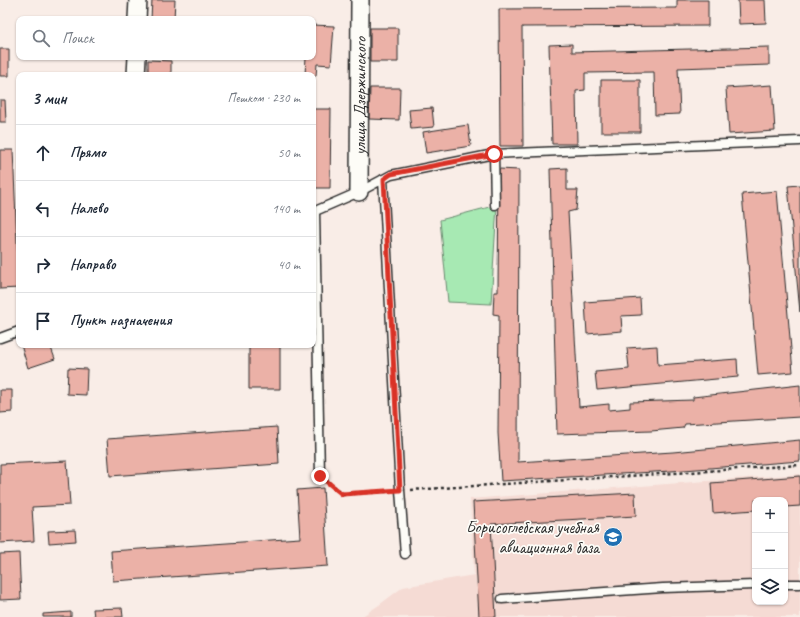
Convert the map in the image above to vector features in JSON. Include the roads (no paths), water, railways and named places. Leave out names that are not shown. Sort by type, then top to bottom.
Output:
[{"type":"street","points":[[137,16],[138,0]]},
{"type":"street","name":"улица Дзержинского","points":[[359,192],[360,0]]},
{"type":"street","points":[[136,60],[136,72]]},
{"type":"lane","points":[[316,210],[359,192],[391,174],[494,154],[800,141]]},
{"type":"lane","points":[[494,154],[495,205]]},
{"type":"lane","points":[[384,179],[400,490],[405,554]]},
{"type":"lane","points":[[316,299],[320,476]]},
{"type":"lane","points":[[0,338],[16,332]]},
{"type":"lane","points":[[788,584],[800,584]]},
{"type":"lane","points":[[502,599],[663,588],[752,585]]},
{"type":"place","name":"Борисоглебская учебная авиационная база","points":[[613,537]]}]
